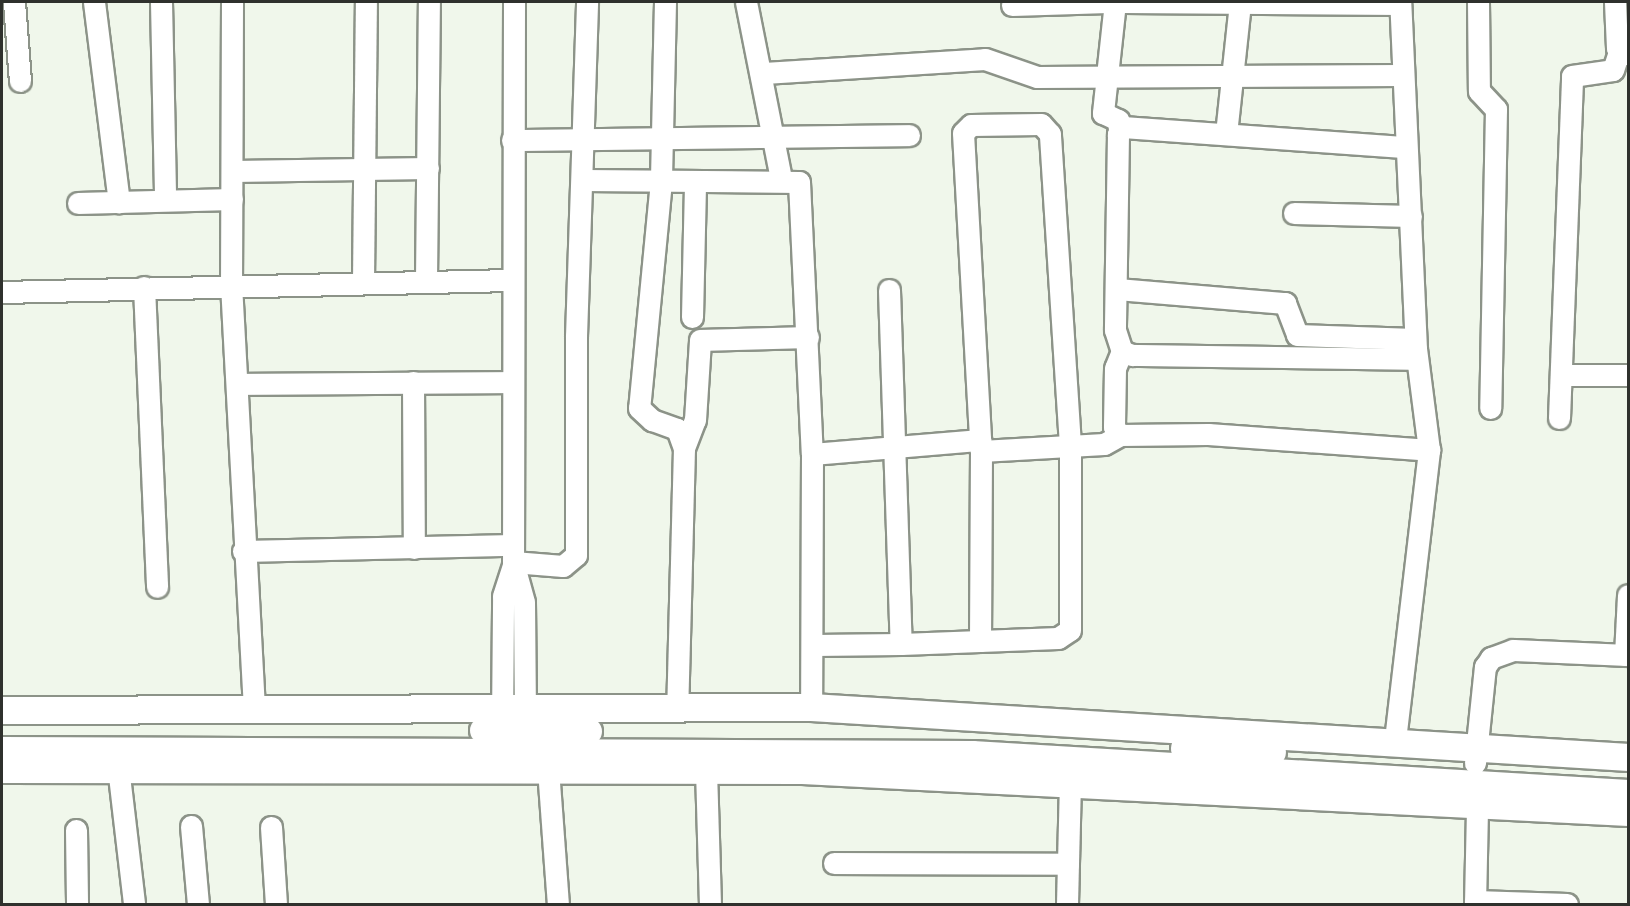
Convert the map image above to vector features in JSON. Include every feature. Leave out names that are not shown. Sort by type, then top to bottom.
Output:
[{"type":"main road","points":[[2,770],[118,767],[517,742],[677,708],[811,707],[1395,740],[1475,755],[1629,773]]},
{"type":"main road","points":[[2,710],[254,709],[517,742],[706,770],[1070,784],[1629,812]]},
{"type":"main road","points":[[2,731],[972,754],[1629,793]]},
{"type":"main road","points":[[2,750],[968,738],[1475,755],[1629,757]]},
{"type":"street","points":[[94,2],[118,202]]},
{"type":"street","points":[[161,2],[165,200]]},
{"type":"street","points":[[232,2],[231,284],[238,384],[243,551],[254,709]]},
{"type":"street","points":[[363,281],[366,2]]},
{"type":"street","points":[[426,280],[429,2]]},
{"type":"street","points":[[514,2],[513,558],[502,596],[517,742],[558,904]]},
{"type":"street","points":[[243,551],[414,548],[513,558],[563,566],[576,555],[587,2]]},
{"type":"street","points":[[665,2],[661,181],[639,408],[652,420],[677,429],[684,448]]},
{"type":"street","points":[[746,2],[764,73],[781,179]]},
{"type":"street","points":[[1012,5],[1108,2]]},
{"type":"street","points":[[1115,2],[1103,116],[1118,120],[1119,129],[1115,330],[1122,351],[1115,368],[1114,427],[1120,435]]},
{"type":"street","points":[[1124,2],[1400,3],[1403,147],[1411,216],[1416,349],[1429,450],[1395,740]]},
{"type":"street","points":[[1478,2],[1479,92],[1496,109],[1490,408]]},
{"type":"street","points":[[1559,418],[1572,76],[1613,70],[1624,53],[1615,2]]},
{"type":"street","points":[[1226,134],[1229,75],[1240,3]]},
{"type":"street","points":[[10,6],[20,81]]},
{"type":"street","points":[[764,73],[985,58],[1028,77],[1401,75]]},
{"type":"street","points":[[814,645],[901,644],[980,641],[1058,638],[1070,630],[1070,445],[1050,134],[1041,124],[971,126],[963,133],[980,446],[980,641]]},
{"type":"street","points":[[1119,129],[1403,147]]},
{"type":"street","points":[[512,140],[586,141],[774,135],[909,135]]},
{"type":"street","points":[[233,171],[428,168]]},
{"type":"street","points":[[583,180],[781,179],[799,182],[802,190],[812,454],[814,645],[811,707]]},
{"type":"street","points":[[692,317],[695,181]]},
{"type":"street","points":[[78,203],[232,199]]},
{"type":"street","points":[[1294,213],[1411,216]]},
{"type":"street","points":[[2,292],[231,284],[512,280]]},
{"type":"street","points":[[144,287],[157,587]]},
{"type":"street","points":[[1117,289],[1285,303],[1297,334],[1416,349]]},
{"type":"street","points":[[889,290],[897,447],[901,644]]},
{"type":"street","points":[[677,708],[684,448],[695,420],[700,340],[808,337]]},
{"type":"street","points":[[1122,351],[1416,349]]},
{"type":"street","points":[[1561,375],[1629,375]]},
{"type":"street","points":[[413,382],[414,548]]},
{"type":"street","points":[[238,384],[512,382]]},
{"type":"street","points":[[812,454],[897,447],[1104,444],[1120,435],[1208,434],[1429,450]]},
{"type":"street","points":[[1475,755],[1485,667],[1501,651],[1627,655],[1629,595]]},
{"type":"street","points":[[118,767],[134,904]]},
{"type":"street","points":[[706,770],[710,904]]},
{"type":"street","points":[[1067,904],[1070,784]]},
{"type":"street","points":[[1477,805],[1475,903],[1567,904]]},
{"type":"street","points":[[191,826],[198,904]]},
{"type":"street","points":[[271,827],[276,904]]},
{"type":"street","points":[[76,830],[77,904]]},
{"type":"street","points":[[834,863],[1068,864]]}]
